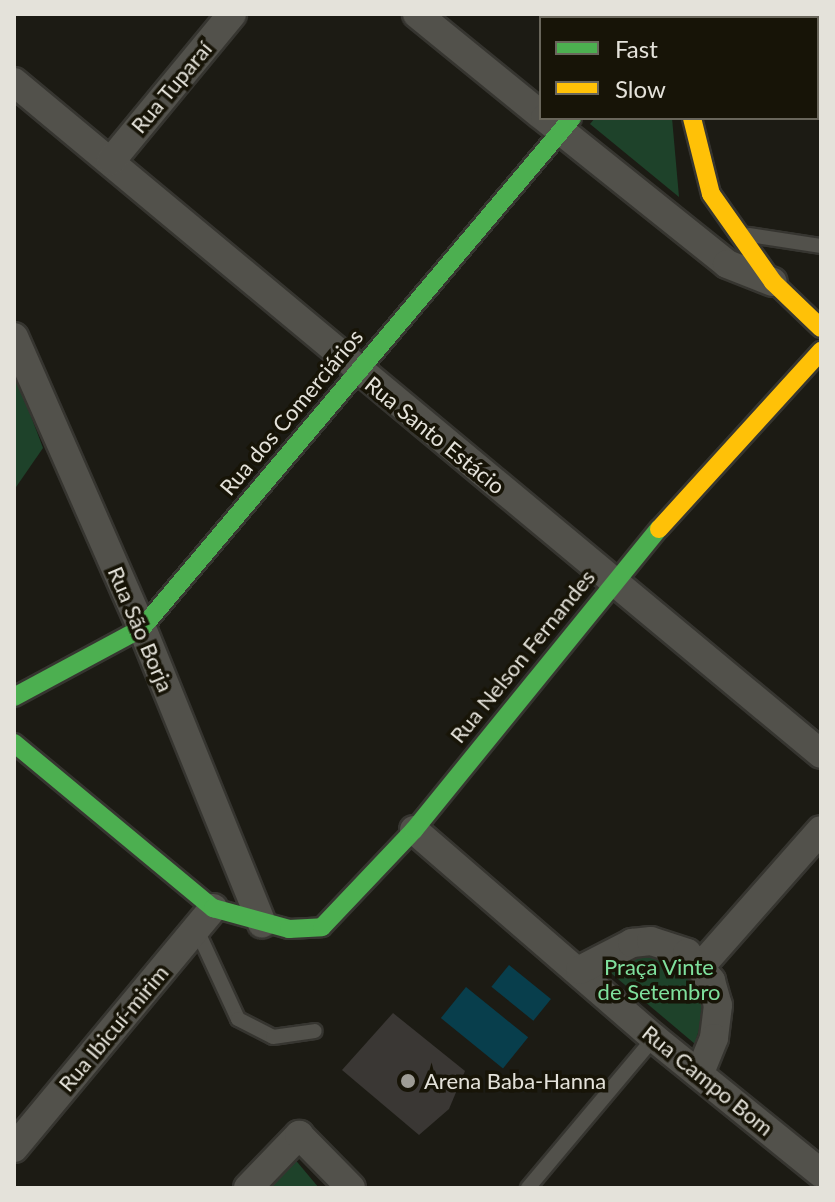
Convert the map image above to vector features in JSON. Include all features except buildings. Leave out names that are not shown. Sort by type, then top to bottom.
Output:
[{"type":"street","name":"Rua Tuparaí","points":[[111,161],[232,14]]},
{"type":"street","points":[[417,14],[539,108]]},
{"type":"street","name":"Rua Santo Estácio","points":[[14,82],[356,371],[821,754]]},
{"type":"street","points":[[555,120],[727,264],[773,282]]},
{"type":"street","name":"Rua dos Comerciários","points":[[14,697],[142,628],[356,371],[555,120]]},
{"type":"street","points":[[692,120],[697,154],[711,194],[773,282],[821,328]]},
{"type":"street","name":"Rua São Borja","points":[[14,337],[142,628],[227,919]]},
{"type":"street","name":"Rua Nelson Fernandes","points":[[227,919],[306,931],[322,927],[414,830],[613,580],[821,351]]},
{"type":"street","points":[[14,743],[227,919]]},
{"type":"street","name":"Rua Campo Bom","points":[[414,830],[580,970],[654,1038],[700,1072],[821,1173]]},
{"type":"street","points":[[701,966],[821,830]]},
{"type":"street","name":"Rua Ibicuí-mirim","points":[[14,1148],[227,919]]},
{"type":"street","points":[[580,970],[610,950],[651,941],[687,953],[701,966],[715,993],[718,1021],[700,1072]]},
{"type":"street","points":[[248,1188],[299,1135],[351,1188]]},
{"type":"lane","points":[[737,234],[821,246]]},
{"type":"lane","points":[[227,919],[238,1019],[273,1037],[315,1031]]},
{"type":"lane","points":[[528,1188],[654,1038]]},
{"type":"green space","points":[[593,120],[672,120],[679,197],[590,124]]},
{"type":"green space","points":[[14,371],[43,448],[14,490]]},
{"type":"green space","name":"Praça Vinte de Setembro","points":[[664,951],[703,988],[706,1004],[695,1044],[599,963]]},
{"type":"green space","points":[[293,1157],[319,1188],[264,1188]]},
{"type":"water","points":[[509,965],[551,999],[533,1021],[491,987]]},
{"type":"water","points":[[466,987],[528,1037],[503,1068],[441,1018]]},
{"type":"traffic: fast","points":[[14,697],[142,628],[570,120]]},
{"type":"traffic: fast","points":[[14,743],[213,908],[289,929],[322,927],[414,830],[659,529]]},
{"type":"traffic: slow","points":[[692,120],[711,194],[773,282],[821,328]]},
{"type":"traffic: slow","points":[[659,529],[821,351]]},
{"type":"place","name":"Arena Baba-Hanna","points":[[408,1081]]}]
